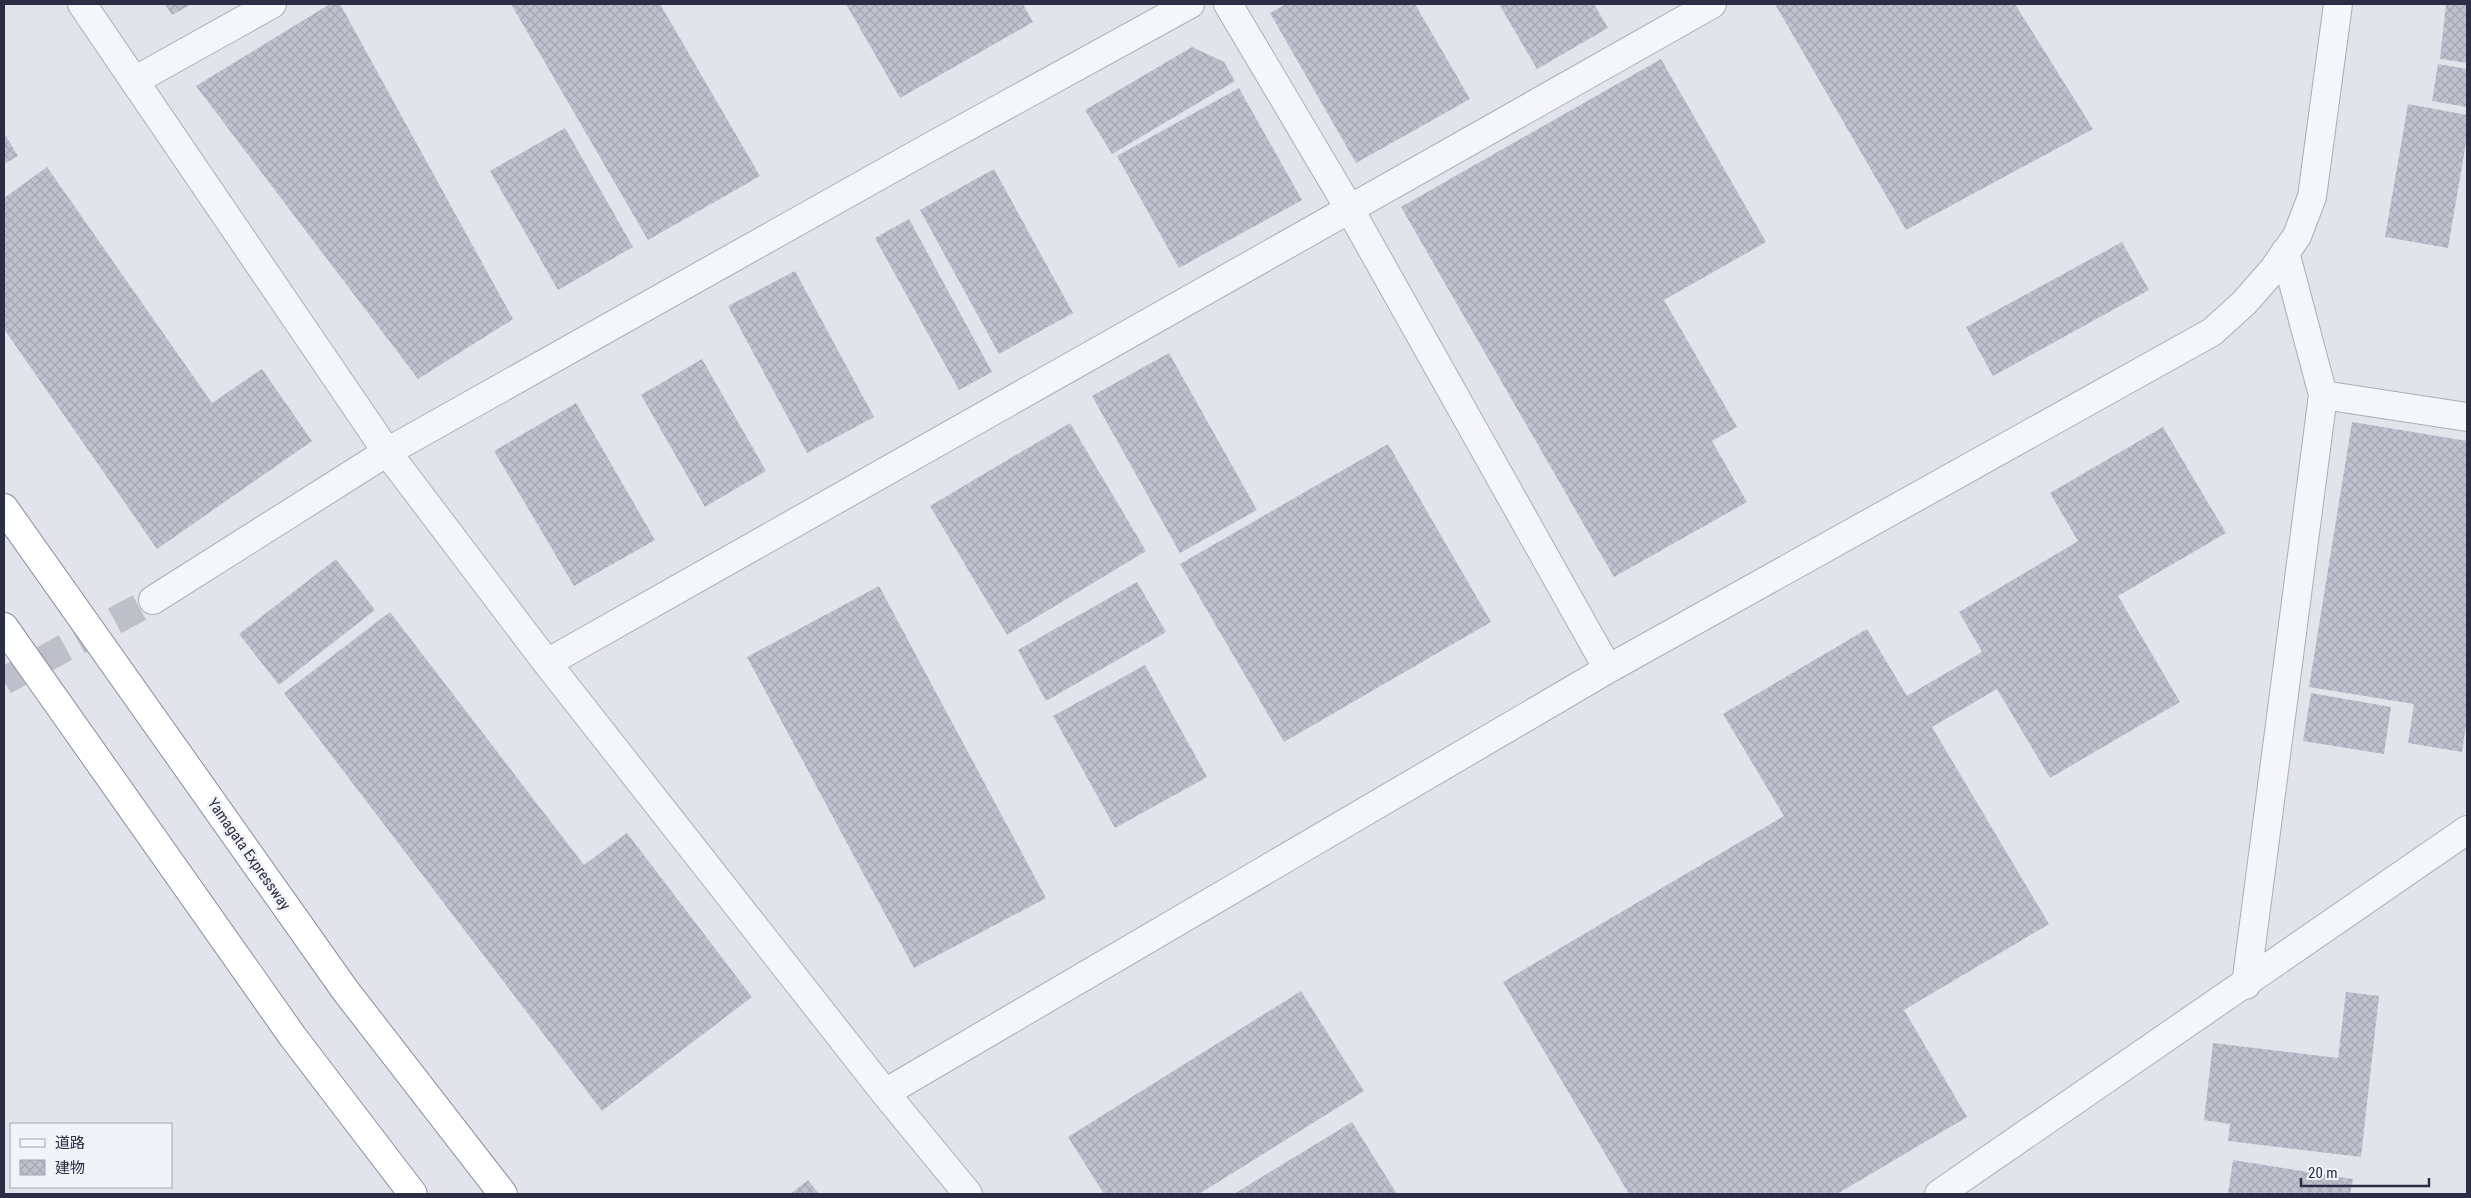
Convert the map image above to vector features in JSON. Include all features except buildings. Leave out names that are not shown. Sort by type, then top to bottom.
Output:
[{"type":"highway","name":"Yamagata Expressway","points":[[4,508],[345,990],[503,1194]]},
{"type":"highway","points":[[4,627],[293,1037],[413,1194]]},
{"type":"street","points":[[82,4],[387,452],[547,663],[884,1093],[968,1194]]},
{"type":"street","points":[[134,81],[272,4]]},
{"type":"street","points":[[153,600],[387,452],[930,147],[1190,4]]},
{"type":"street","points":[[1228,4],[1349,208],[1608,669]]},
{"type":"street","points":[[547,663],[1712,4]]},
{"type":"street","points":[[884,1093],[1608,669],[2212,332],[2244,303],[2273,270],[2297,236],[2312,197],[2338,4]]},
{"type":"street","points":[[2246,985],[2323,395],[2285,252]]},
{"type":"street","points":[[2323,395],[2467,417]]},
{"type":"street","points":[[1940,1194],[2246,985],[2467,830]]},
{"type":"tunnel","points":[[4,681],[153,600]]}]
